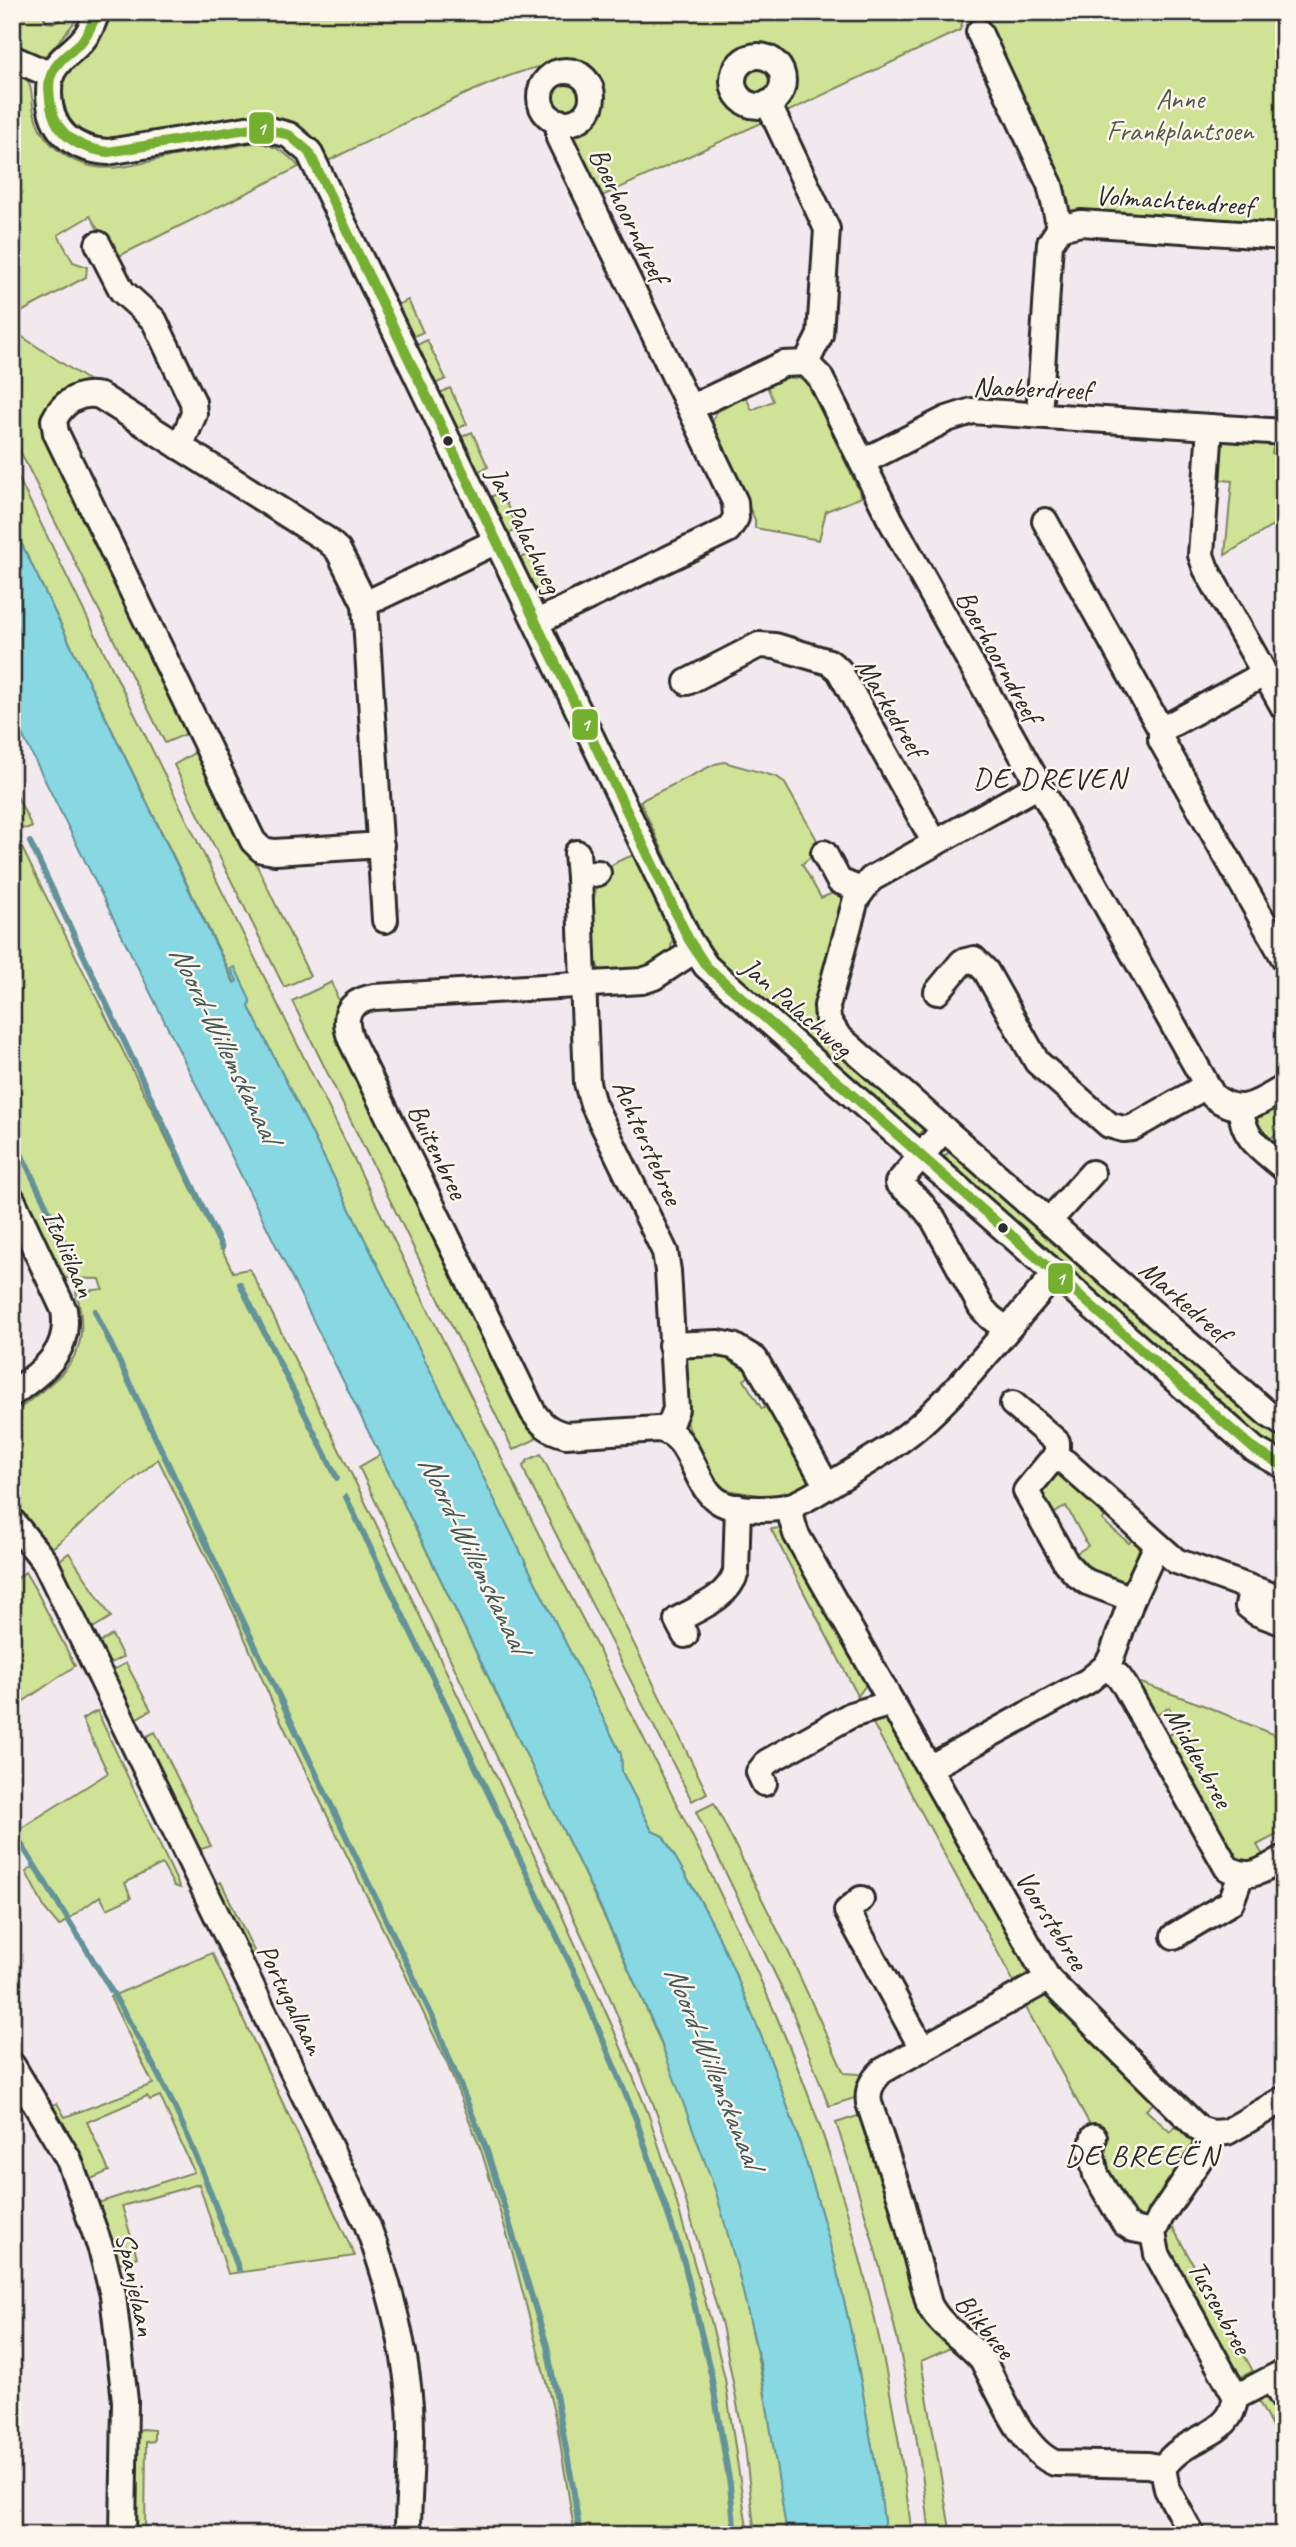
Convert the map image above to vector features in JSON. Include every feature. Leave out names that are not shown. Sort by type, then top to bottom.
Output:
[{"type":"street","points":[[12,58],[51,75],[61,58],[85,38],[97,12]]},
{"type":"street","name":"Volmachtendreef","points":[[979,32],[1050,185],[1060,228]]},
{"type":"street","name":"Jan Palachweg","points":[[51,75],[49,105],[52,115],[67,139],[85,149],[108,152],[258,127],[289,135],[300,143],[317,166],[695,950],[714,974],[1255,1450],[1284,1466]]},
{"type":"street","points":[[690,408],[783,364],[806,363],[820,335],[827,229],[768,103]]},
{"type":"street","name":"Boerhoorndreef","points":[[537,622],[728,530],[736,518],[735,502],[559,138],[559,122]]},
{"type":"street","name":"Volmachtendreef","points":[[1039,415],[1050,243],[1060,228],[1081,223],[1284,237]]},
{"type":"street","points":[[98,257],[122,291],[154,320],[193,402],[194,414],[180,447]]},
{"type":"street","name":"Boerhoorndreef","points":[[806,363],[820,377],[890,519],[1206,1086],[1222,1103],[1241,1108]]},
{"type":"street","points":[[381,845],[275,852],[262,849],[253,841],[56,433],[54,420],[64,405],[81,395],[100,396],[327,540],[338,550],[365,604],[381,845],[385,920]]},
{"type":"street","name":"Naoberdreef","points":[[862,462],[947,419],[972,411],[1284,432]]},
{"type":"street","points":[[1210,428],[1201,555],[1206,569],[1284,708]]},
{"type":"street","points":[[1045,521],[1161,730],[1161,740],[1284,958]]},
{"type":"street","points":[[365,604],[496,541]]},
{"type":"street","name":"Markedreef","points":[[687,682],[759,645],[775,646],[829,662],[839,670],[935,843]]},
{"type":"street","points":[[1161,730],[1264,674]]},
{"type":"street","name":"Markedreef","points":[[1037,786],[871,878],[856,899],[832,982],[827,1006],[828,1020],[838,1036],[1268,1414],[1284,1424]]},
{"type":"street","points":[[824,853],[839,881],[862,890]]},
{"type":"street","name":"Achterstebree","points":[[585,867],[584,985],[589,1094],[665,1252],[676,1409],[668,1430]]},
{"type":"street","name":"Buitenbree","points":[[668,1430],[566,1435],[542,1425],[346,1027],[347,1016],[353,1005],[361,999],[642,981],[654,977],[695,950]]},
{"type":"street","points":[[937,992],[962,962],[974,959],[986,971],[1037,1062],[1109,1125],[1123,1129],[1132,1128],[1206,1086]]},
{"type":"street","points":[[1284,1088],[1255,1104],[1241,1108],[1243,1128],[1250,1138],[1284,1168]]},
{"type":"street","points":[[944,1129],[898,1183],[926,1209],[981,1307],[1006,1329]]},
{"type":"street","points":[[1049,1221],[1092,1172]]},
{"type":"street","name":"Italiëlaan","points":[[12,1199],[64,1310],[66,1326],[62,1345],[51,1362],[12,1394]]},
{"type":"street","points":[[668,1430],[682,1444],[705,1487],[725,1505],[788,1506],[895,1445],[925,1420],[1056,1274]]},
{"type":"street","points":[[671,1345],[719,1343],[733,1346],[755,1359],[827,1486]]},
{"type":"street","points":[[1013,1404],[1057,1442],[1057,1459]]},
{"type":"street","points":[[1132,1598],[1087,1581],[1066,1563],[1026,1491],[1048,1463],[1057,1459],[1065,1462],[1176,1561],[1284,1600]]},
{"type":"street","name":"Voorstebree","points":[[788,1506],[796,1534],[1048,1979],[1199,2129],[1212,2133]]},
{"type":"street","points":[[685,1636],[677,1620],[727,1592],[733,1583],[736,1572],[738,1507]]},
{"type":"street","name":"Portugallaan","points":[[12,1521],[45,1562],[367,2224],[392,2299],[406,2371],[411,2435],[406,2535]]},
{"type":"street","points":[[929,1768],[1088,1681],[1105,1667],[1115,1649],[1132,1598],[1157,1545]]},
{"type":"street","points":[[1251,1590],[1248,1606],[1256,1613],[1284,1623]]},
{"type":"street","name":"Middenbree","points":[[1105,1667],[1118,1676],[1125,1686],[1227,1868],[1241,1875]]},
{"type":"street","points":[[764,1783],[759,1772],[767,1762],[851,1714],[892,1703]]},
{"type":"street","points":[[1174,1936],[1231,1902],[1241,1875],[1255,1874],[1284,1858]]},
{"type":"street","points":[[861,1899],[847,1911],[922,2048]]},
{"type":"street","name":"Blikbree","points":[[1048,1979],[883,2071],[874,2079],[868,2096],[902,2202],[929,2304],[935,2317],[982,2359],[1029,2445],[1045,2459],[1068,2465],[1148,2465],[1163,2468]]},
{"type":"street","name":"Spanjelaan","points":[[12,2065],[69,2160],[102,2252],[113,2295],[125,2401],[123,2535]]},
{"type":"street","points":[[1094,2137],[1091,2151],[1096,2175],[1124,2224],[1153,2234],[1161,2216],[1205,2151],[1212,2133],[1227,2132],[1284,2099]]},
{"type":"street","name":"Tussenbree","points":[[1153,2234],[1157,2254],[1236,2397],[1228,2418],[1219,2427],[1183,2446],[1163,2468]]},
{"type":"street","points":[[1236,2397],[1280,2384]]},
{"type":"street","points":[[1163,2468],[1167,2489],[1192,2535]]},
{"type":"green space","points":[[12,12],[42,12],[46,22],[54,23],[60,20],[61,12],[80,12],[50,54],[34,56],[12,45]]},
{"type":"green space","name":"Anne Frankplantsoen","points":[[112,12],[1284,12],[1284,224],[1065,210],[968,15],[960,30],[787,112],[782,100],[791,78],[782,56],[771,48],[759,47],[746,51],[736,58],[729,69],[728,82],[738,100],[770,119],[600,197],[569,134],[594,114],[599,104],[598,85],[588,71],[570,63],[536,68],[502,79],[433,109],[328,161],[311,136],[288,122],[271,116],[238,117],[182,128],[98,138],[76,128],[68,120],[63,110],[61,87],[70,66],[96,41]]},
{"type":"green space","points":[[761,62],[774,67],[779,80],[774,93],[761,98],[748,93],[743,80],[748,67]]},
{"type":"green space","points":[[16,71],[29,83],[34,112],[46,138],[59,151],[75,161],[95,167],[117,167],[255,143],[276,148],[299,167],[119,256],[110,249],[90,216],[58,235],[73,262],[87,267],[86,277],[12,317],[12,252],[20,209],[12,171],[12,73]]},
{"type":"green space","points":[[567,79],[579,84],[584,96],[579,108],[567,113],[555,108],[550,96],[555,84]]},
{"type":"green space","points":[[408,300],[423,332],[410,338],[395,306]]},
{"type":"green space","points":[[12,330],[89,381],[53,400],[193,731],[165,743],[12,435]]},
{"type":"green space","points":[[427,340],[446,379],[433,385],[415,346]]},
{"type":"green space","points":[[793,376],[800,377],[809,385],[862,497],[826,511],[819,540],[755,528],[755,520],[713,429],[716,412],[746,397],[752,410],[773,401],[767,386]]},
{"type":"green space","points":[[450,388],[467,424],[455,430],[438,394]]},
{"type":"green space","points":[[472,432],[488,467],[477,472],[459,438]]},
{"type":"green space","points":[[1229,438],[1275,439],[1272,453],[1284,453],[1284,519],[1225,555],[1232,481],[1214,479],[1218,451]]},
{"type":"green space","points":[[12,465],[548,1553],[685,1821],[781,2026],[829,2154],[866,2281],[893,2407],[912,2535],[885,2535],[881,2495],[858,2365],[828,2237],[789,2112],[742,1989],[703,1905],[663,1836],[652,1831],[622,1772],[621,1754],[249,1007],[250,1000],[237,981],[235,983],[12,524]]},
{"type":"green space","points":[[501,492],[518,529],[506,535],[488,498]]},
{"type":"green space","points":[[530,554],[546,586],[533,592],[518,559]]},
{"type":"green space","points":[[201,749],[310,976],[284,987],[174,765]]},
{"type":"green space","points":[[724,762],[777,777],[784,782],[816,838],[817,852],[802,864],[821,898],[838,891],[846,898],[818,987],[817,1003],[926,1125],[917,1137],[717,960],[705,943],[640,801]]},
{"type":"green space","points":[[12,786],[32,827],[31,828],[12,829]]},
{"type":"green space","points":[[12,838],[21,846],[233,1272],[248,1269],[251,1271],[377,1526],[551,1891],[613,2028],[648,2113],[711,2321],[725,2379],[748,2535],[575,2535],[557,2424],[512,2251],[482,2153],[446,2061],[276,1711],[233,1611],[158,1459],[51,1549],[43,1546],[12,1503],[12,1415],[58,1377],[77,1351],[81,1335],[81,1315],[76,1292],[103,1289],[100,1279],[65,1278],[60,1275],[12,1175]]},
{"type":"green space","points":[[634,855],[669,926],[673,937],[671,948],[666,958],[644,973],[602,972],[593,952],[591,937],[595,892],[608,868]]},
{"type":"green space","points":[[332,982],[339,1002],[335,1021],[539,1433],[534,1440],[513,1450],[292,1001]]},
{"type":"green space","points":[[1284,1099],[1284,1131],[1268,1140],[1252,1127],[1256,1116]]},
{"type":"green space","points":[[953,1148],[1284,1435],[1284,1454],[1269,1446],[944,1157]]},
{"type":"green space","points":[[734,1351],[756,1371],[744,1380],[762,1409],[774,1402],[812,1480],[793,1493],[758,1495],[723,1489],[717,1485],[685,1420],[685,1364],[689,1353]]},
{"type":"green space","points":[[541,1454],[707,1793],[692,1801],[527,1477],[523,1466],[528,1460]]},
{"type":"green space","points":[[380,1455],[595,1897],[661,2043],[699,2142],[716,2192],[750,2319],[767,2405],[787,2535],[755,2535],[745,2446],[722,2325],[680,2181],[653,2103],[602,1978],[359,1467]]},
{"type":"green space","points":[[1059,1470],[1109,1512],[1102,1520],[1129,1543],[1136,1535],[1141,1541],[1125,1581],[1090,1568],[1075,1554],[1088,1546],[1066,1506],[1052,1515],[1042,1495],[1042,1484]]},
{"type":"green space","points":[[781,1528],[868,1682],[858,1696],[771,1529]]},
{"type":"green space","points":[[69,1553],[111,1617],[91,1629],[57,1562]]},
{"type":"green space","points":[[25,1572],[75,1666],[12,1709],[12,1583]]},
{"type":"green space","points":[[112,1635],[123,1657],[109,1664],[98,1644]]},
{"type":"green space","points":[[126,1663],[151,1710],[135,1719],[111,1671]]},
{"type":"green space","points":[[1141,1683],[1203,1705],[1284,1739],[1284,1835],[1282,1832],[1257,1845],[1264,1857],[1247,1866],[1236,1861],[1167,1736],[1181,1729],[1169,1707],[1155,1715],[1136,1684]]},
{"type":"green space","points":[[97,1711],[180,1888],[174,1886],[162,1864],[125,1883],[131,1898],[107,1909],[100,1896],[59,1926],[45,1909],[26,1872],[34,1866],[12,1834],[12,1822],[18,1830],[108,1773],[82,1719]]},
{"type":"green space","points":[[887,1719],[1031,1969],[1015,1984],[871,1720]]},
{"type":"green space","points":[[155,1732],[211,1846],[202,1849],[195,1845],[145,1737]]},
{"type":"green space","points":[[714,1803],[789,1953],[844,2073],[859,2074],[862,2081],[861,2096],[829,2106],[789,2003],[696,1812]]},
{"type":"green space","points":[[221,1882],[255,1953],[248,1956],[214,1886]]},
{"type":"green space","points":[[212,1953],[355,2256],[228,2274],[199,2184],[122,2206],[137,2257],[117,2264],[98,2203],[194,2172],[160,2096],[150,2100],[147,2096],[87,2122],[109,2171],[89,2180],[53,2105],[57,2103],[65,2117],[153,2084],[110,1997]]},
{"type":"green space","points":[[1041,1995],[1051,1995],[1156,2101],[1146,2110],[1170,2132],[1179,2124],[1192,2142],[1191,2154],[1149,2216],[1144,2219],[1131,2214],[1100,2152],[1094,2132],[1024,2004]]},
{"type":"green space","points":[[864,2114],[953,2347],[921,2361],[951,2535],[930,2535],[915,2430],[894,2326],[868,2224],[836,2123]]},
{"type":"green space","points":[[1173,2228],[1253,2371],[1239,2378],[1165,2247],[1166,2236]]},
{"type":"green space","points":[[1262,2398],[1276,2403],[1284,2418],[1284,2451],[1258,2400]]},
{"type":"green space","points":[[142,2429],[154,2430],[154,2441],[146,2442],[145,2535],[136,2535],[136,2432]]},
{"type":"water","name":"Noord-Willemskanaal","points":[[12,524],[234,983],[237,981],[231,969],[235,967],[250,1000],[249,1007],[621,1754],[622,1772],[652,1831],[663,1836],[703,1905],[742,1989],[789,2112],[828,2237],[858,2365],[881,2495],[885,2535],[787,2535],[761,2367],[738,2271],[716,2192],[657,2032],[600,1906],[380,1455],[12,714]]},
{"type":"waterway","points":[[30,842],[222,1248]]},
{"type":"waterway","points":[[12,1135],[74,1263]]},
{"type":"waterway","points":[[240,1284],[337,1478]]},
{"type":"waterway","points":[[95,1311],[432,2016],[487,2151],[547,2346],[580,2535]]},
{"type":"waterway","points":[[346,1497],[578,1980],[636,2119],[684,2262],[711,2374],[730,2485],[735,2535]]},
{"type":"waterway","points":[[12,1829],[156,2070],[192,2146],[239,2270]]},
{"type":"transit line","name":"1","points":[[97,12],[84,38],[58,64],[49,82],[52,111],[61,130],[68,137],[86,147],[108,152],[258,127],[289,135],[309,152],[689,940],[706,966],[1255,1450],[1284,1466]]},
{"type":"district","name":"DE DREVEN","points":[[1050,778]]},
{"type":"district","name":"DE BREEËN","points":[[1142,2155]]}]
